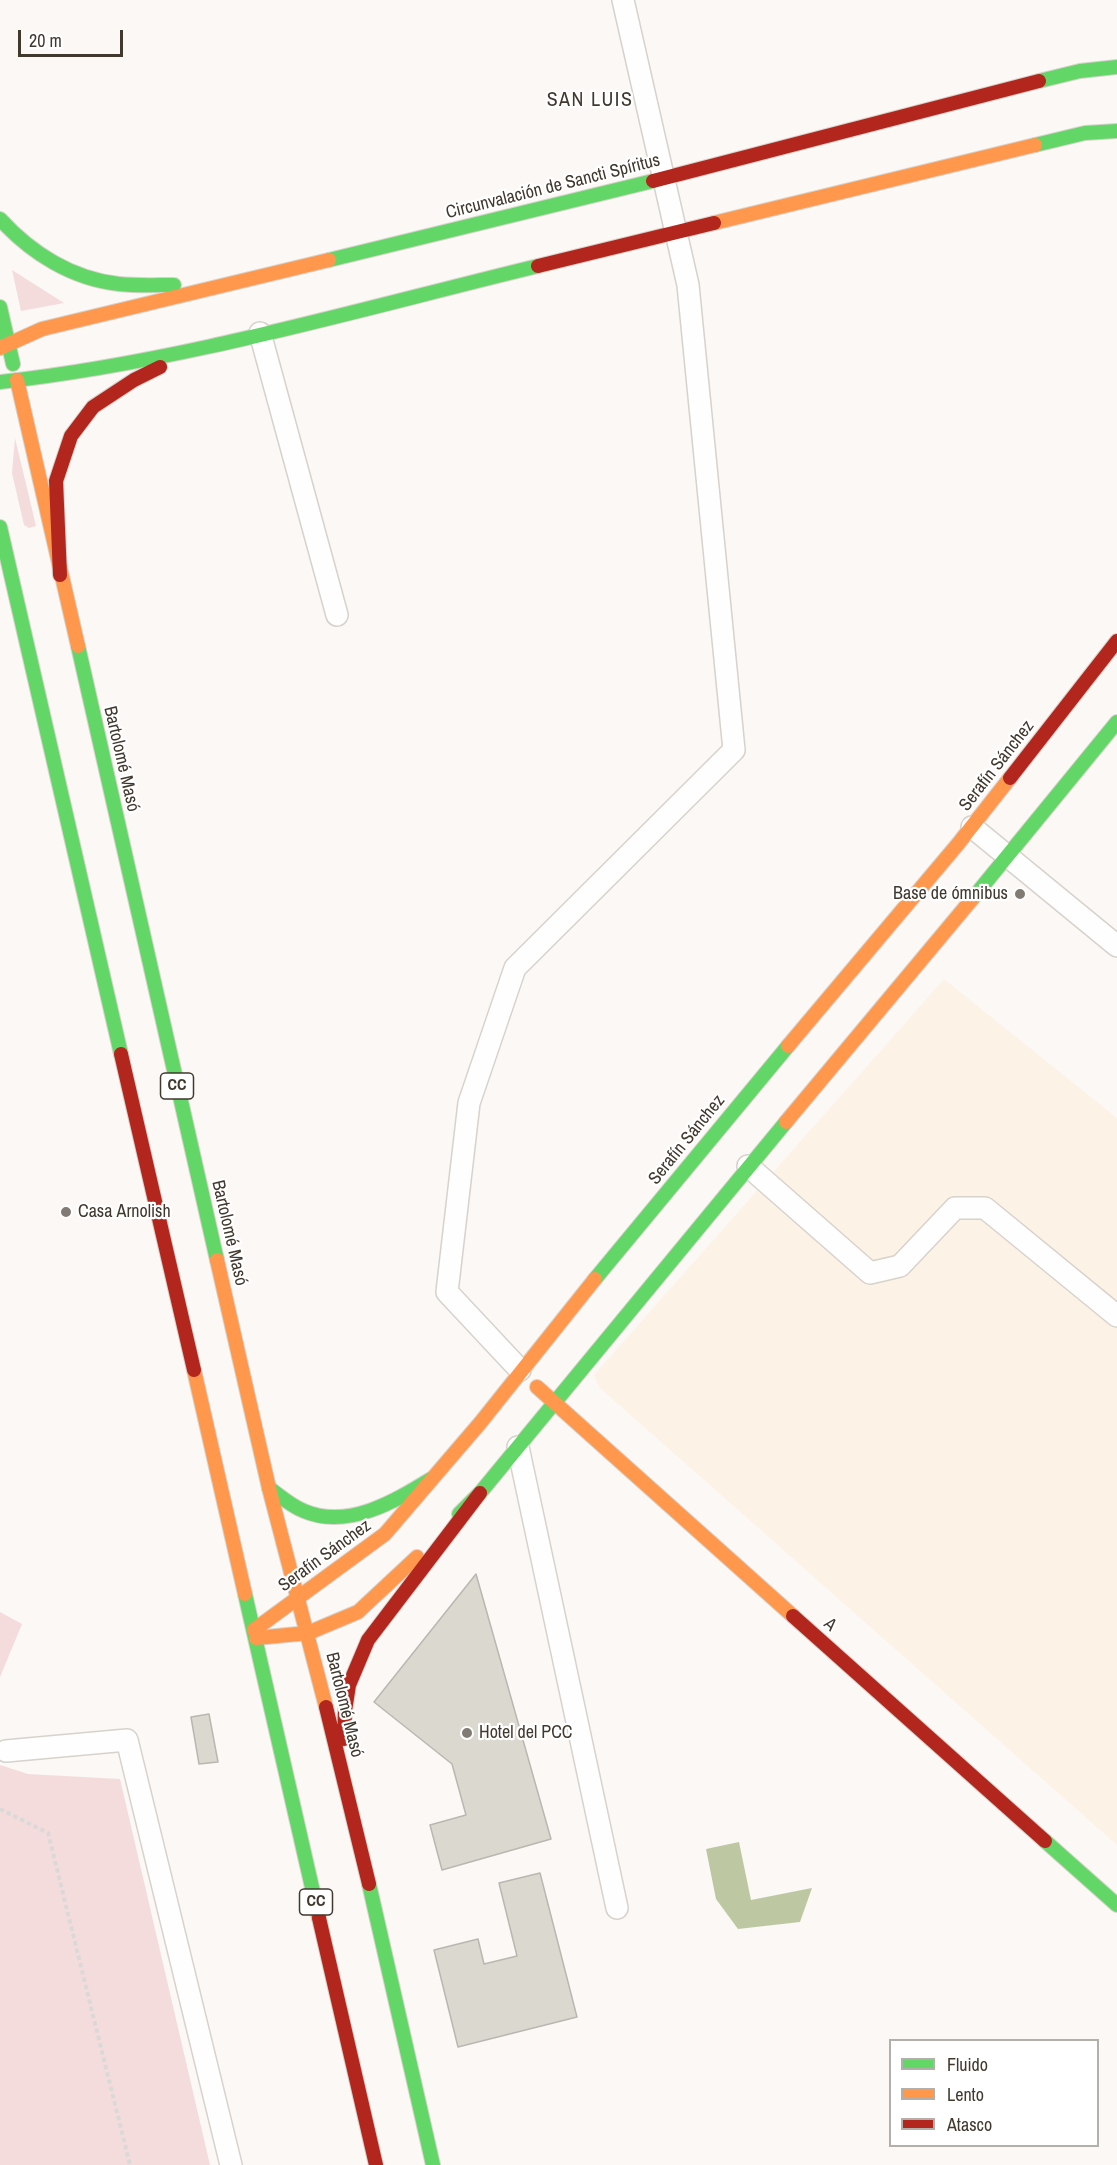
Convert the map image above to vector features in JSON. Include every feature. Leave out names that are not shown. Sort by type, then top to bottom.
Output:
[{"type":"main road","name":"Circunvalación de Sancti Spíritus","points":[[4,345],[42,329],[663,179],[989,93],[1080,71],[1117,67]]},
{"type":"main road","points":[[0,382],[81,373],[198,348],[1084,133],[1117,131]]},
{"type":"main road","points":[[0,219],[11,233],[49,263],[110,284],[191,285],[265,275]]},
{"type":"main road","name":"Bartolomé Masó","points":[[0,307],[4,345],[17,380],[269,1488],[299,1596],[347,1789],[433,2165]]},
{"type":"main road","points":[[60,575],[56,481],[71,436],[93,407],[134,380],[198,348]]},
{"type":"main road","name":"CC","points":[[0,527],[376,2165]]},
{"type":"main road","name":"Serafín Sánchez","points":[[255,1634],[299,1596],[386,1534],[972,827],[1117,641]]},
{"type":"main road","points":[[347,1789],[342,1711],[352,1671],[374,1630],[395,1600],[431,1558],[553,1402],[1008,857],[1117,722]]},
{"type":"main road","name":"A","points":[[520,1370],[553,1402],[1117,1905]]},
{"type":"main road","points":[[269,1488],[306,1513],[330,1518],[370,1512],[431,1479]]},
{"type":"main road","points":[[255,1634],[308,1633],[358,1612],[480,1493]]},
{"type":"lane","points":[[520,1370],[447,1292],[469,1104],[515,968],[734,750],[688,285],[623,0]]},
{"type":"lane","points":[[260,333],[338,615]]},
{"type":"lane","points":[[972,827],[1117,946]]},
{"type":"lane","points":[[748,1166],[870,1273],[900,1266],[955,1208],[985,1208],[1117,1316]]},
{"type":"lane","points":[[518,1447],[617,1908]]},
{"type":"lane","points":[[6,1751],[126,1740],[231,2165]]},
{"type":"path","points":[[0,1809],[48,1833],[130,2165]]},
{"type":"shaded area","points":[[12,270],[64,303],[21,311]]},
{"type":"shaded area","points":[[15,438],[36,526],[29,528],[24,525],[12,473]]},
{"type":"shaded area","points":[[944,979],[1117,1118],[1117,1845],[600,1388],[594,1375]]},
{"type":"shaded area","points":[[0,1612],[22,1624],[0,1677]]},
{"type":"shaded area","points":[[0,1765],[28,1774],[120,1779],[210,2165],[0,2165]]},
{"type":"shaded area","points":[[739,1842],[751,1900],[812,1888],[800,1922],[738,1929],[716,1899],[706,1849]]},
{"type":"building","name":"Hotel del PCC","points":[[476,1574],[551,1839],[442,1870],[430,1825],[466,1815],[452,1764],[374,1702]]},
{"type":"building","points":[[209,1714],[218,1762],[199,1764],[191,1717]]},
{"type":"building","points":[[540,1873],[577,2017],[458,2047],[434,1950],[478,1939],[484,1964],[517,1956],[499,1883]]},
{"type":"traffic: fast","points":[[1039,81],[1080,71],[1117,67]]},
{"type":"traffic: fast","points":[[1035,145],[1085,133],[1117,131]]},
{"type":"traffic: fast","points":[[329,260],[653,181]]},
{"type":"traffic: fast","points":[[0,219],[39,253],[85,277],[119,284],[174,285]]},
{"type":"traffic: fast","points":[[0,382],[68,373],[203,348],[538,266]]},
{"type":"traffic: fast","points":[[0,307],[13,364]]},
{"type":"traffic: fast","points":[[0,527],[121,1054]]},
{"type":"traffic: fast","points":[[78,646],[217,1260]]},
{"type":"traffic: fast","points":[[973,898],[1117,722]]},
{"type":"traffic: fast","points":[[595,1279],[788,1046]]},
{"type":"traffic: fast","points":[[459,1514],[480,1493],[786,1122]]},
{"type":"traffic: fast","points":[[269,1488],[290,1504],[304,1511],[321,1516],[337,1517],[354,1515],[387,1504],[431,1479]]},
{"type":"traffic: fast","points":[[245,1594],[319,1918]]},
{"type":"traffic: fast","points":[[1045,1841],[1117,1905]]},
{"type":"traffic: fast","points":[[369,1884],[433,2165]]},
{"type":"traffic: slow","points":[[714,223],[1035,145]]},
{"type":"traffic: slow","points":[[0,348],[42,329],[329,260]]},
{"type":"traffic: slow","points":[[17,380],[78,646]]},
{"type":"traffic: slow","points":[[788,1046],[958,844],[1010,778]]},
{"type":"traffic: slow","points":[[786,1122],[973,898]]},
{"type":"traffic: slow","points":[[217,1260],[269,1488],[326,1707]]},
{"type":"traffic: slow","points":[[254,1630],[385,1534],[481,1422],[595,1279]]},
{"type":"traffic: slow","points":[[194,1370],[245,1594]]},
{"type":"traffic: slow","points":[[537,1387],[793,1616]]},
{"type":"traffic: slow","points":[[256,1638],[308,1633],[358,1612],[417,1557]]},
{"type":"traffic: jam","points":[[653,181],[1039,81]]},
{"type":"traffic: jam","points":[[538,266],[714,223]]},
{"type":"traffic: jam","points":[[60,575],[56,481],[71,436],[93,407],[134,380],[160,367]]},
{"type":"traffic: jam","points":[[1010,778],[1117,641]]},
{"type":"traffic: jam","points":[[121,1054],[194,1370]]},
{"type":"traffic: jam","points":[[344,1739],[349,1685],[368,1640],[480,1493]]},
{"type":"traffic: jam","points":[[793,1616],[1045,1841]]},
{"type":"traffic: jam","points":[[326,1707],[369,1884]]},
{"type":"traffic: jam","points":[[319,1918],[376,2165]]},
{"type":"place","name":"Base de ómnibus","points":[[1020,894]]},
{"type":"place","name":"Casa Arnolish","points":[[66,1212]]},
{"type":"place","name":"Hotel del PCC","points":[[467,1733]]},
{"type":"district","name":"SAN LUIS","points":[[590,101]]}]
